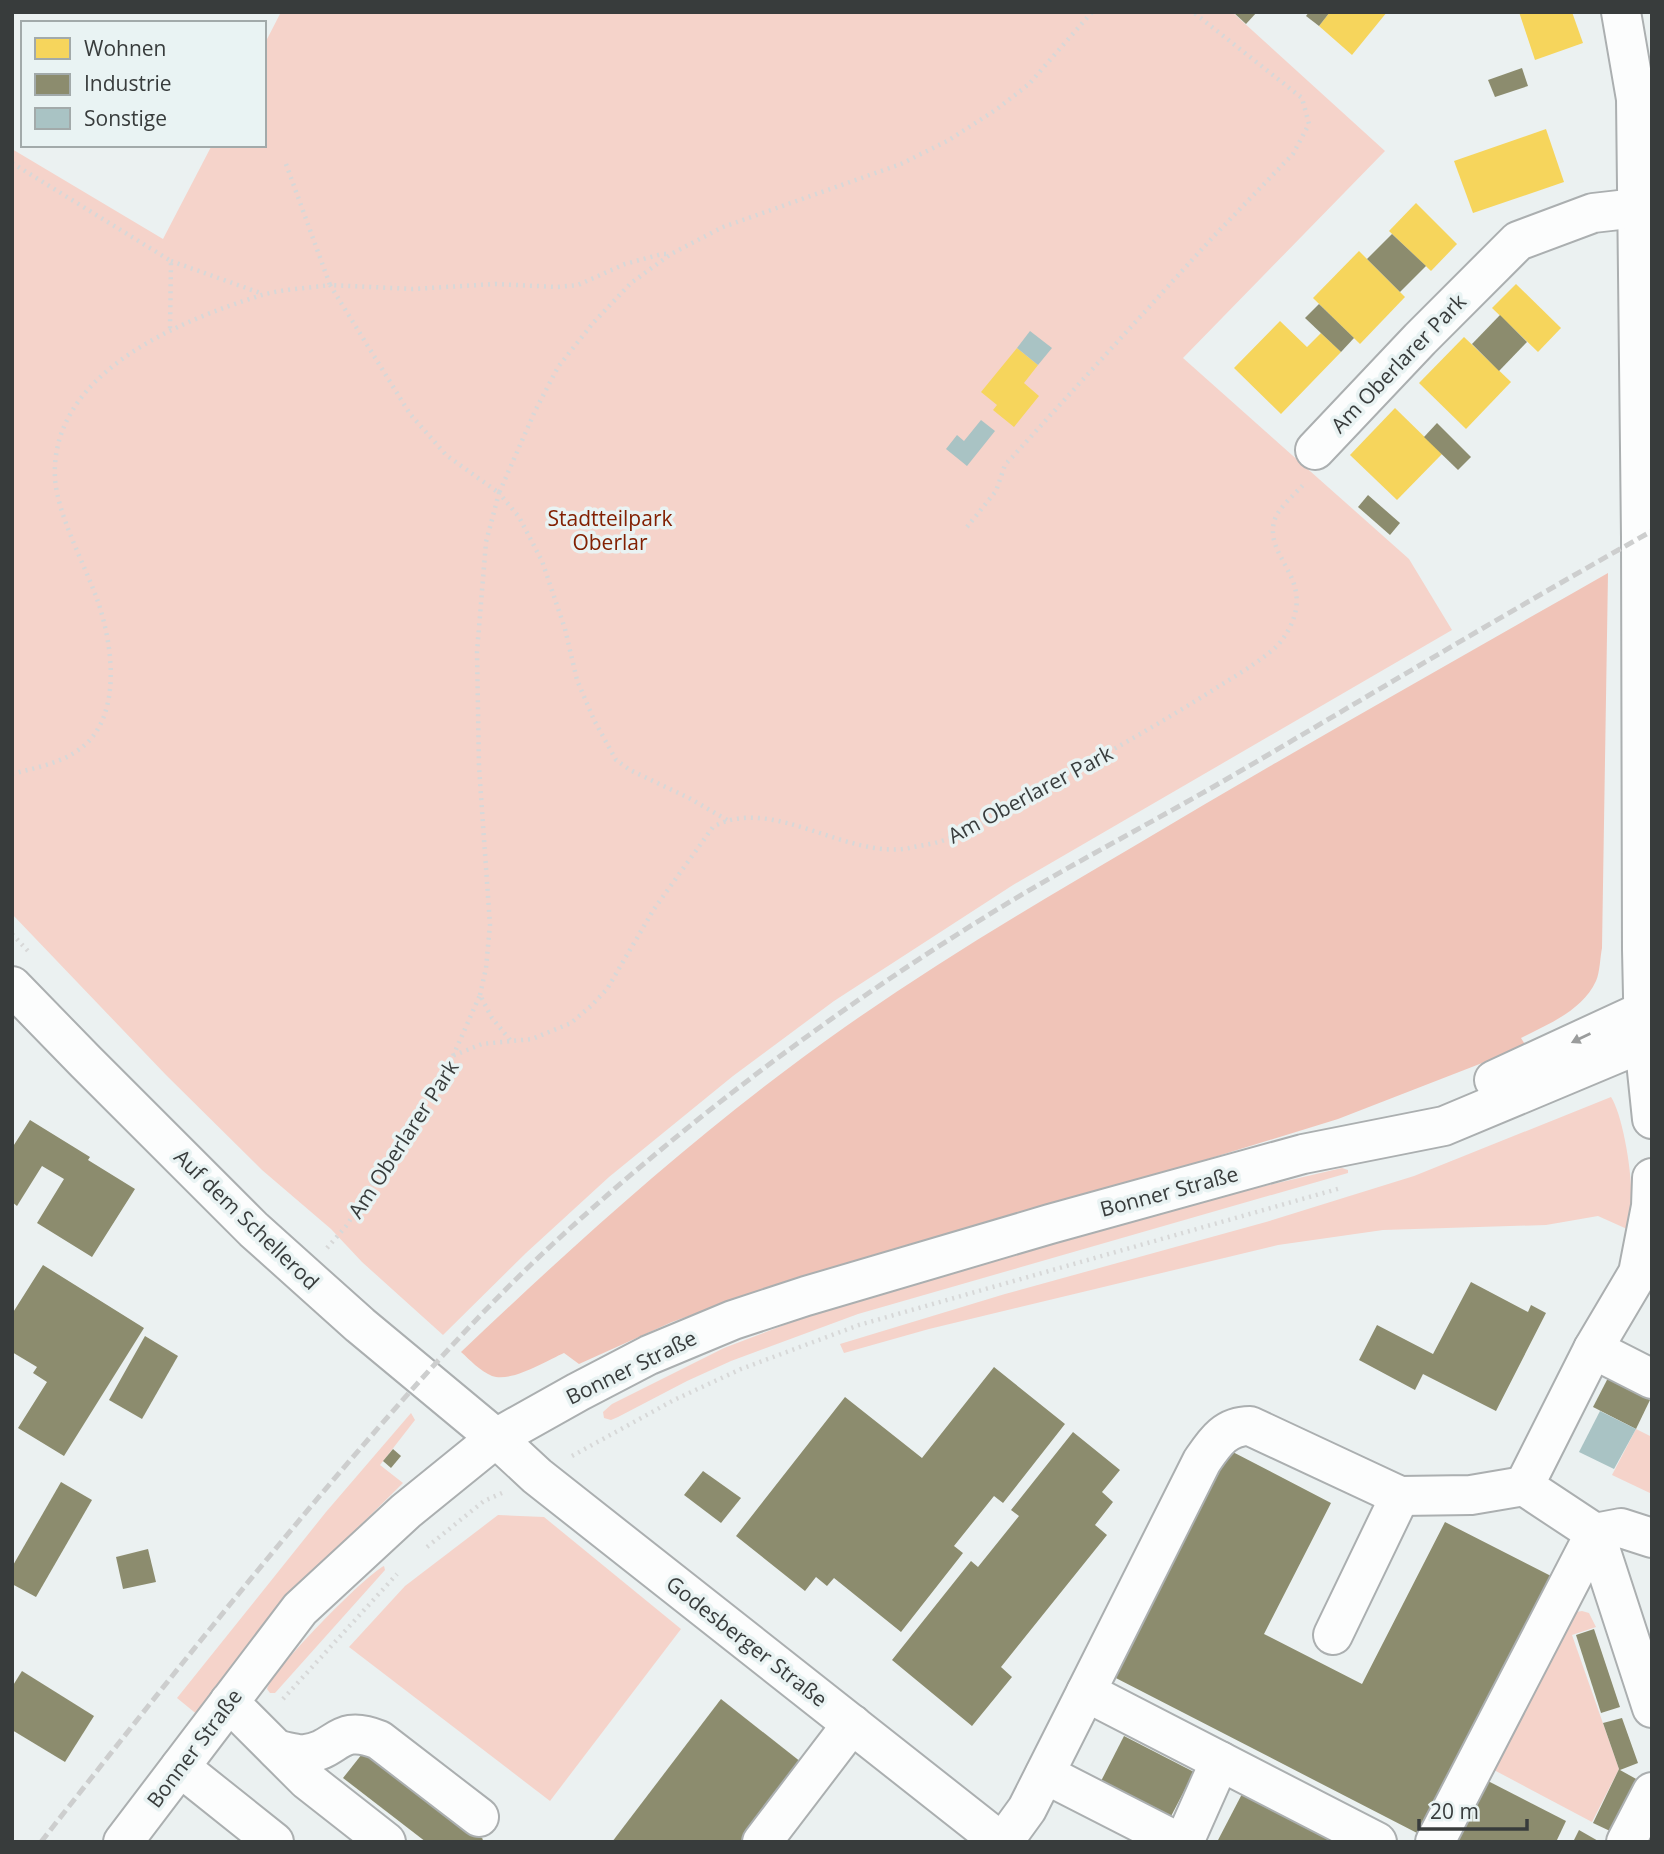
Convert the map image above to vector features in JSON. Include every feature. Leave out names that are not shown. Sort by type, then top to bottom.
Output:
[{"type":"street","points":[[1633,20],[1648,1025],[1652,1119]]},
{"type":"street","name":"Am Oberlarer Park","points":[[1315,450],[1518,241],[1593,213],[1637,208]]},
{"type":"street","name":"Auf dem Schellerod","points":[[22,970],[86,1062],[254,1230],[455,1406],[496,1438]]},
{"type":"street","name":"Bonner Straße","points":[[123,1842],[180,1766],[254,1726],[300,1608],[406,1511],[496,1438],[649,1355],[733,1320],[806,1296],[1303,1154],[1471,1091],[1593,1032],[1648,1025]]},
{"type":"street","points":[[1524,1486],[1593,1349],[1638,1273],[1651,1206],[1652,1178]]},
{"type":"street","points":[[1593,1349],[1652,1379]]},
{"type":"street","points":[[1002,1842],[1027,1809],[1202,1461],[1220,1436],[1237,1426],[1250,1426],[1400,1496],[1471,1495],[1524,1486],[1595,1532],[1652,1708]]},
{"type":"street","name":"Godesberger Straße","points":[[496,1438],[537,1476],[1002,1842]]},
{"type":"street","points":[[1333,1635],[1400,1496]]},
{"type":"street","points":[[1595,1532],[1621,1528],[1652,1538]]},
{"type":"street","points":[[1435,1842],[1595,1532]]},
{"type":"street","points":[[1086,1692],[1377,1842]]},
{"type":"street","points":[[762,1842],[852,1724]]},
{"type":"street","points":[[254,1726],[305,1754],[352,1733],[367,1735],[379,1740],[479,1817]]},
{"type":"street","points":[[254,1726],[307,1780],[386,1842]]},
{"type":"street","points":[[1184,1842],[1220,1761]]},
{"type":"street","points":[[180,1766],[274,1842]]},
{"type":"street","points":[[1045,1773],[1178,1842]]},
{"type":"street","points":[[1626,1842],[1652,1792]]},
{"type":"path","points":[[452,1056],[480,995],[486,968],[490,925],[479,767],[477,652],[486,542],[499,493],[535,411],[558,367],[593,323],[631,283],[671,254],[723,227],[901,164],[949,140],[997,109],[1029,84],[1092,12]]},
{"type":"path","points":[[967,527],[996,491],[1005,465],[1213,237],[1293,154],[1309,124],[1302,98],[1192,12]]},
{"type":"path","points":[[12,163],[171,261],[264,295]]},
{"type":"path","points":[[286,164],[330,285],[410,414],[446,454],[499,493],[519,517],[542,561],[565,629],[577,680],[594,720],[616,760],[630,770],[689,798],[727,820]]},
{"type":"path","points":[[12,774],[54,763],[78,751],[98,730],[109,695],[111,656],[105,628],[55,479],[58,449],[68,418],[89,386],[114,366],[170,329],[264,295],[330,285],[413,289],[495,284],[558,287],[578,285],[625,264],[671,254]]},
{"type":"path","points":[[170,329],[171,261]]},
{"type":"path","name":"Am Oberlarer Park","points":[[304,1276],[347,1225],[452,1056],[482,1044],[532,1039],[571,1023],[592,1005],[607,989],[654,909],[713,828],[727,820],[755,819],[785,823],[871,847],[901,849],[936,843],[974,826],[1117,748],[1268,653],[1281,642],[1291,625],[1298,597],[1292,577],[1274,540],[1274,521],[1313,475],[1315,450]]},
{"type":"path","points":[[12,934],[22,970]]},
{"type":"path","points":[[480,995],[492,1018],[511,1041]]},
{"type":"path","points":[[420,1553],[484,1502],[537,1476],[674,1400],[741,1368],[859,1325],[1349,1185]]},
{"type":"path","points":[[320,1237],[339,1255]]},
{"type":"path","points":[[254,1726],[400,1571]]},
{"type":"green space","name":"Stadtteilpark Oberlar","points":[[281,12],[1232,12],[1385,151],[1183,358],[1409,559],[1452,630],[1013,885],[834,1001],[733,1076],[609,1177],[526,1253],[443,1335],[362,1262],[331,1229],[262,1170],[166,1075],[12,914],[12,149],[163,239],[211,147],[266,147],[266,41]]},
{"type":"green space","points":[[1611,1097],[1621,1123],[1629,1163],[1632,1202],[1627,1229],[1598,1216],[1546,1225],[1383,1230],[1278,1245],[929,1329],[844,1353],[840,1344],[1005,1294],[1266,1222],[1414,1176]]},
{"type":"green space","points":[[1342,1168],[1348,1170],[1348,1173],[858,1314],[731,1361],[618,1417],[611,1420],[604,1418],[603,1412],[612,1404],[724,1348],[823,1310],[943,1273],[1213,1198]]},
{"type":"green space","points":[[411,1413],[415,1420],[380,1465],[403,1483],[312,1573],[199,1716],[177,1698],[326,1512]]},
{"type":"green space","points":[[1636,1429],[1652,1437],[1652,1494],[1612,1475]]},
{"type":"green space","points":[[498,1515],[544,1517],[681,1629],[550,1801],[349,1647],[405,1586]]},
{"type":"green space","points":[[384,1566],[385,1570],[275,1693],[270,1693],[267,1689],[284,1663],[358,1586]]},
{"type":"green space","points":[[1576,1612],[1589,1613],[1596,1627],[1572,1635],[1619,1769],[1592,1822],[1494,1770],[1569,1619]]},
{"type":"shaded area","points":[[1608,573],[1602,948],[1599,969],[1596,981],[1582,1001],[1553,1022],[1521,1038],[1526,1046],[1338,1119],[1143,1179],[786,1281],[672,1322],[579,1364],[564,1353],[528,1370],[500,1377],[483,1371],[461,1352],[553,1266],[695,1142],[794,1064],[880,1003],[1099,867]]},
{"type":"building: Wohnen","points":[[1330,12],[1387,12],[1352,55],[1319,26]]},
{"type":"building: Wohnen","points":[[1519,12],[1572,12],[1583,43],[1535,60]]},
{"type":"building: Wohnen","points":[[1546,129],[1564,182],[1473,213],[1454,161]]},
{"type":"building: Wohnen","points":[[1416,203],[1457,244],[1431,271],[1389,231]]},
{"type":"building: Wohnen","points":[[1359,251],[1405,297],[1360,344],[1313,298]]},
{"type":"building: Wohnen","points":[[1516,284],[1561,328],[1538,352],[1492,308]]},
{"type":"building: Wohnen","points":[[1280,321],[1307,347],[1321,333],[1341,352],[1281,414],[1234,368]]},
{"type":"building: Wohnen","points":[[1464,337],[1511,382],[1466,429],[1419,383]]},
{"type":"building: Wohnen","points":[[1017,348],[1038,365],[1024,383],[1039,396],[1014,427],[993,410],[997,405],[981,392]]},
{"type":"building: Wohnen","points":[[1395,408],[1442,454],[1397,500],[1350,455]]},
{"type":"building: Industrie","points":[[1233,12],[1257,12],[1246,24]]},
{"type":"building: Industrie","points":[[1309,12],[1330,12],[1319,26],[1306,16]]},
{"type":"building: Industrie","points":[[1522,68],[1528,86],[1495,97],[1488,80]]},
{"type":"building: Industrie","points":[[1392,234],[1426,266],[1400,292],[1367,259]]},
{"type":"building: Industrie","points":[[1319,304],[1354,338],[1341,352],[1305,318]]},
{"type":"building: Industrie","points":[[1500,315],[1527,342],[1499,371],[1472,344]]},
{"type":"building: Industrie","points":[[1437,423],[1471,457],[1458,470],[1424,437]]},
{"type":"building: Industrie","points":[[1368,495],[1400,523],[1390,535],[1358,507]]},
{"type":"building: Industrie","points":[[30,1120],[135,1189],[92,1257],[37,1223],[64,1179],[42,1166],[17,1206],[12,1202],[12,1148]]},
{"type":"building: Industrie","points":[[43,1265],[144,1328],[64,1456],[18,1428],[47,1382],[33,1373],[37,1367],[12,1352],[12,1314]]},
{"type":"building: Industrie","points":[[1471,1282],[1528,1312],[1531,1305],[1546,1313],[1496,1411],[1423,1374],[1415,1390],[1359,1360],[1377,1325],[1433,1354]]},
{"type":"building: Industrie","points":[[145,1336],[178,1356],[142,1419],[109,1400]]},
{"type":"building: Industrie","points":[[994,1367],[1065,1424],[1003,1503],[994,1496],[954,1546],[963,1553],[901,1632],[834,1578],[827,1586],[816,1577],[805,1591],[736,1536],[845,1397],[922,1458]]},
{"type":"building: Industrie","points":[[1608,1378],[1650,1400],[1636,1429],[1593,1407]]},
{"type":"building: Industrie","points":[[1073,1432],[1120,1470],[1102,1492],[1113,1502],[1095,1525],[1107,1535],[1001,1667],[1012,1677],[972,1726],[892,1660],[971,1561],[978,1567],[1019,1516],[1011,1510]]},
{"type":"building: Industrie","points":[[393,1449],[401,1456],[391,1468],[383,1461]]},
{"type":"building: Industrie","points":[[1227,1449],[1331,1503],[1264,1634],[1362,1684],[1445,1522],[1551,1576],[1419,1834],[1110,1675]]},
{"type":"building: Industrie","points":[[703,1471],[741,1498],[721,1523],[684,1495]]},
{"type":"building: Industrie","points":[[61,1482],[92,1500],[36,1597],[12,1584],[12,1567]]},
{"type":"building: Industrie","points":[[148,1549],[156,1582],[123,1589],[116,1557]]},
{"type":"building: Industrie","points":[[1594,1629],[1620,1707],[1601,1713],[1576,1635]]},
{"type":"building: Industrie","points":[[22,1671],[94,1716],[65,1762],[12,1730],[12,1687]]},
{"type":"building: Industrie","points":[[721,1699],[806,1766],[747,1842],[612,1842]]},
{"type":"building: Industrie","points":[[1622,1718],[1638,1763],[1620,1770],[1638,1780],[1610,1831],[1593,1823],[1619,1769],[1603,1723]]},
{"type":"building: Industrie","points":[[1124,1736],[1194,1772],[1168,1822],[1098,1787]]},
{"type":"building: Industrie","points":[[366,1749],[483,1839],[481,1842],[426,1842],[343,1778]]},
{"type":"building: Industrie","points":[[1488,1781],[1566,1821],[1556,1842],[1457,1842]]},
{"type":"building: Industrie","points":[[1242,1794],[1336,1842],[1217,1842]]},
{"type":"building: Industrie","points":[[1579,1830],[1600,1842],[1573,1842]]},
{"type":"building: Sonstige","points":[[1030,331],[1052,348],[1038,365],[1017,348]]},
{"type":"building: Sonstige","points":[[981,420],[995,431],[967,466],[946,449],[957,435],[964,441]]},
{"type":"building: Sonstige","points":[[1600,1411],[1636,1429],[1614,1469],[1579,1452]]},
{"type":"railway","points":[[41,1842],[264,1563],[418,1383],[527,1268],[606,1196],[709,1110],[817,1029],[985,917],[1652,531]]}]
